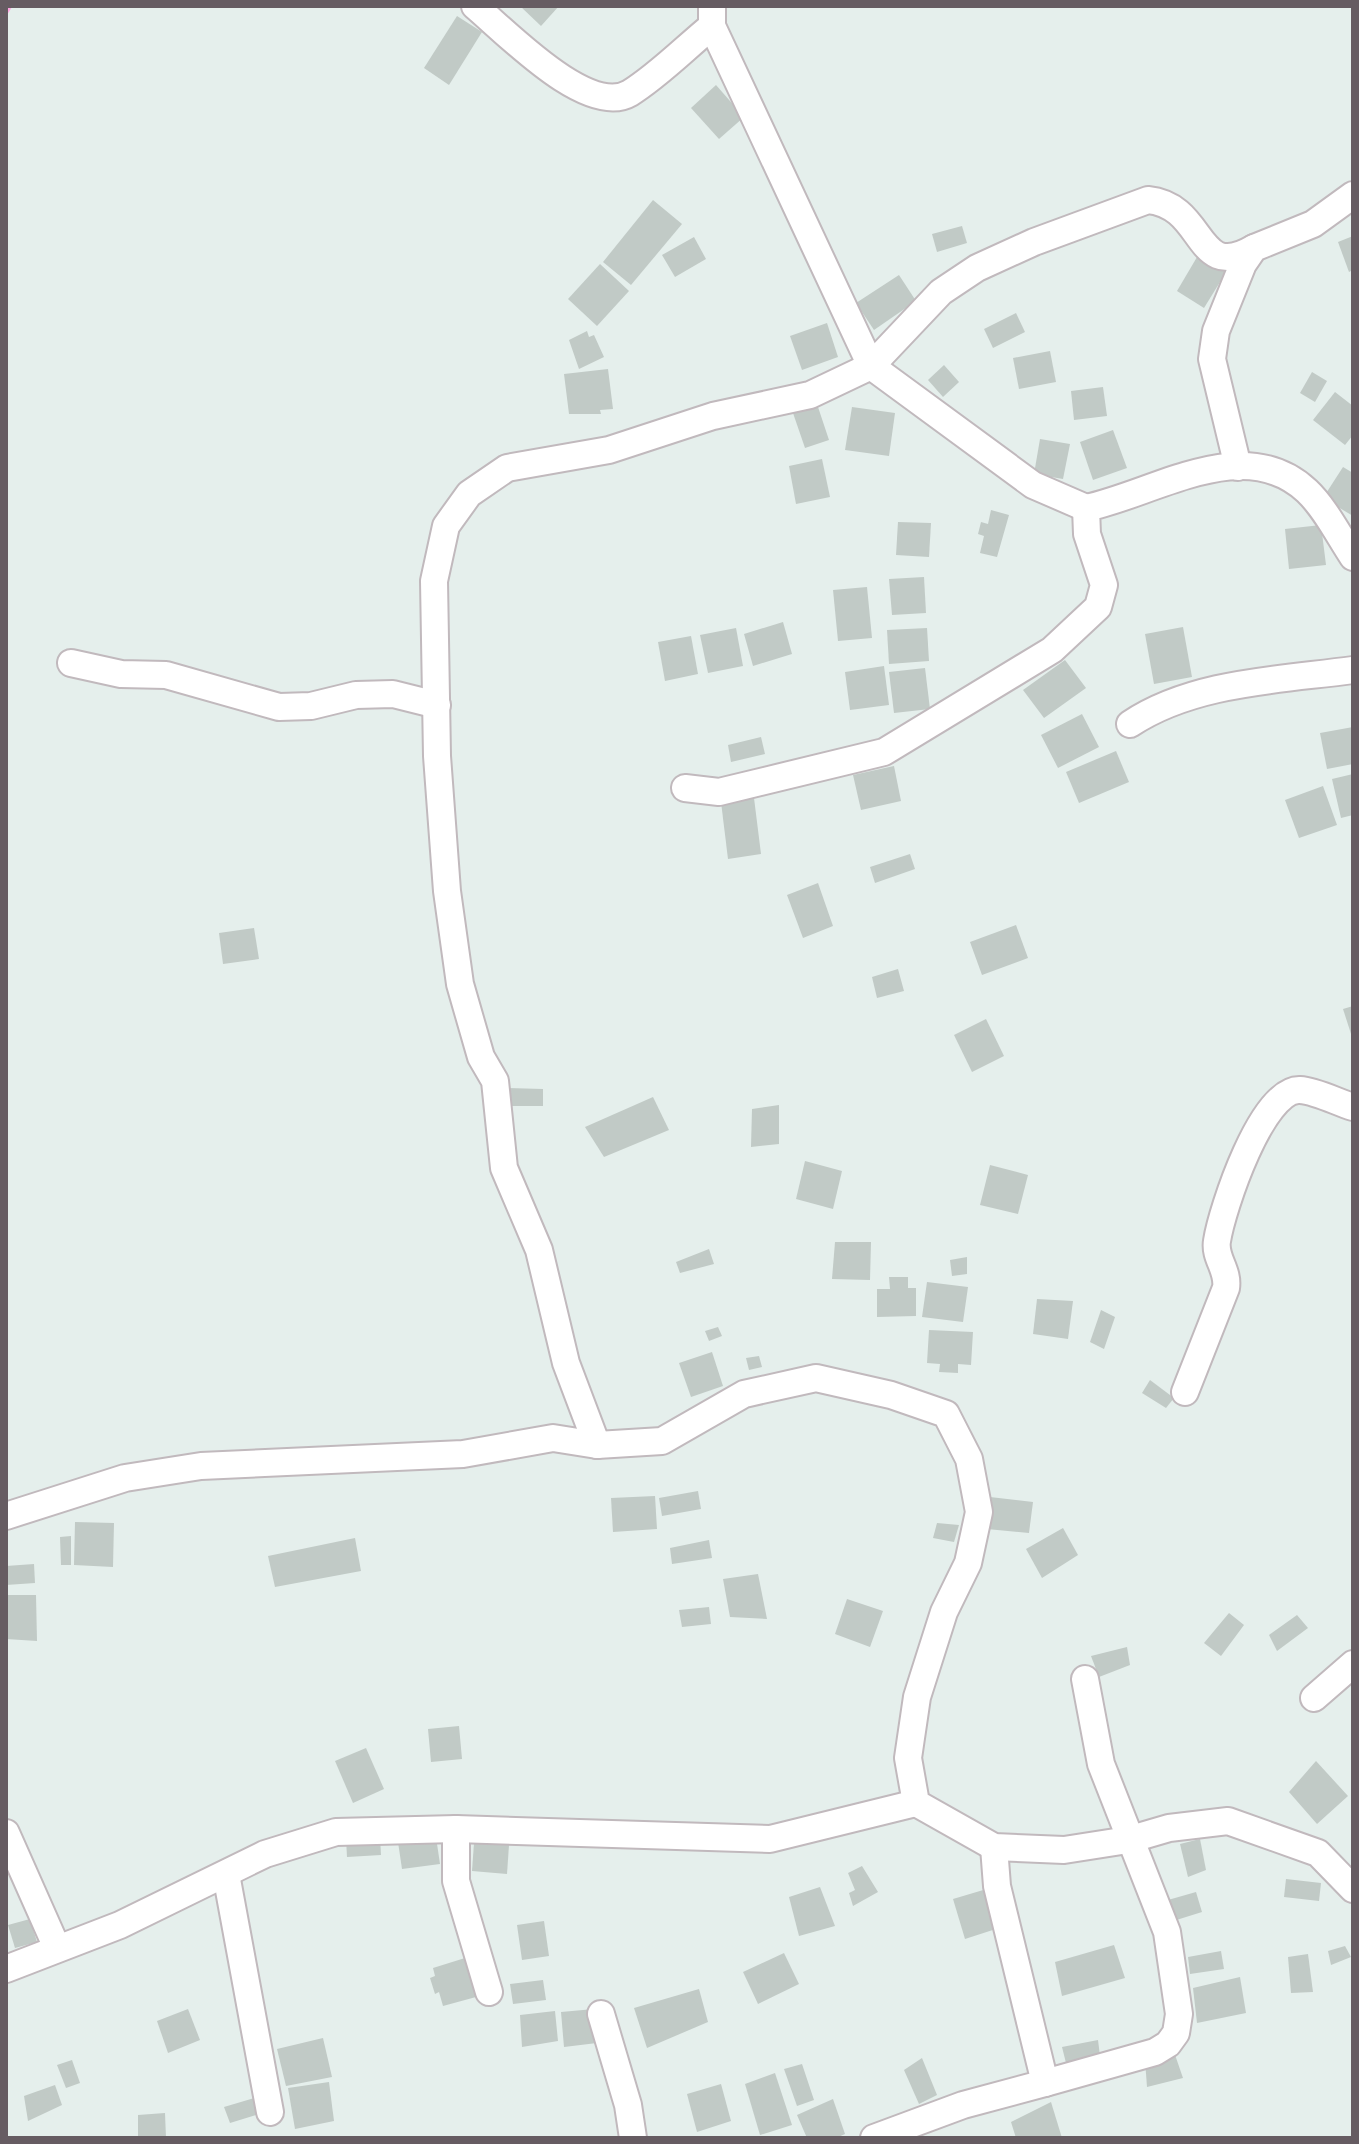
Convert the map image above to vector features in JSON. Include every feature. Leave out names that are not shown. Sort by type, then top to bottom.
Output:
[{"type":"street","points":[[475,6],[557,74],[606,99],[628,94],[712,16],[871,366],[1033,485],[1086,508],[1118,502],[1196,473],[1255,466],[1279,472],[1308,492],[1353,557]]},
{"type":"street","points":[[597,1445],[566,1363],[539,1250],[504,1168],[495,1081],[481,1057],[460,984],[447,891],[437,705],[434,581],[446,526],[469,494],[507,468],[609,450],[713,416],[810,395],[871,366],[941,292],[977,268],[1034,242],[1148,200],[1164,202],[1182,212],[1209,250],[1221,258],[1232,258],[1313,224],[1353,195]]},
{"type":"street","points":[[1238,467],[1212,359],[1216,331],[1243,264],[1254,248]]},
{"type":"street","points":[[685,788],[719,792],[884,752],[905,743],[1052,650],[1098,607],[1104,585],[1087,534],[1086,508]]},
{"type":"street","points":[[71,663],[121,674],[166,675],[279,707],[311,706],[356,695],[393,694],[437,705]]},
{"type":"street","points":[[1130,724],[1160,705],[1239,686],[1353,670]]},
{"type":"street","points":[[1185,1392],[1226,1288],[1227,1272],[1219,1258],[1217,1239],[1256,1130],[1273,1104],[1285,1093],[1300,1090],[1353,1107]]},
{"type":"street","points":[[6,1516],[125,1478],[201,1466],[463,1454],[553,1438],[597,1445],[662,1441],[744,1394],[816,1378],[891,1395],[946,1414],[969,1459],[979,1512],[968,1563],[944,1612],[917,1697],[908,1758],[916,1803]]},
{"type":"street","points":[[1314,1698],[1353,1664]]},
{"type":"street","points":[[874,2138],[963,2105],[1155,2052],[1168,2044],[1176,2033],[1179,2014],[1167,1932],[1128,1840],[1101,1764],[1085,1679]]},
{"type":"street","points":[[6,1969],[120,1925],[265,1854],[336,1832],[456,1829],[770,1839],[916,1803],[994,1847],[1064,1850],[1128,1840],[1169,1828],[1228,1821],[1318,1853],[1353,1889]]},
{"type":"street","points":[[456,1829],[456,1881],[489,1992]]},
{"type":"street","points":[[6,1833],[57,1948]]},
{"type":"street","points":[[994,1847],[997,1886],[1045,2083]]},
{"type":"street","points":[[226,1874],[270,2112]]},
{"type":"street","points":[[601,2014],[628,2105],[633,2138]]},
{"type":"building","points":[[520,6],[559,6],[541,26]]},
{"type":"building","points":[[457,16],[482,32],[449,85],[424,68]]},
{"type":"building","points":[[716,85],[744,117],[719,139],[691,108]]},
{"type":"building","points":[[653,200],[682,224],[631,285],[603,262]]},
{"type":"building","points":[[962,226],[967,243],[937,252],[932,234]]},
{"type":"building","points":[[1353,236],[1353,270],[1349,272],[1338,242]]},
{"type":"building","points":[[694,237],[706,259],[675,277],[662,255]]},
{"type":"building","points":[[1200,252],[1228,269],[1204,308],[1177,291]]},
{"type":"building","points":[[600,264],[629,291],[597,326],[568,299]]},
{"type":"building","points":[[899,275],[916,301],[874,330],[856,303]]},
{"type":"building","points":[[1016,313],[1025,332],[993,348],[984,329]]},
{"type":"building","points":[[827,323],[838,357],[802,370],[790,336]]},
{"type":"building","points":[[587,331],[589,337],[594,335],[604,357],[579,369],[569,340]]},
{"type":"building","points":[[1050,351],[1056,382],[1019,389],[1013,358]]},
{"type":"building","points":[[944,365],[959,382],[943,397],[928,380]]},
{"type":"building","points":[[608,369],[613,409],[600,410],[601,414],[569,414],[564,374]]},
{"type":"building","points":[[1312,372],[1327,381],[1315,402],[1300,393]]},
{"type":"building","points":[[1103,387],[1107,416],[1074,420],[1071,391]]},
{"type":"building","points":[[1335,392],[1353,406],[1353,435],[1345,445],[1313,420]]},
{"type":"building","points":[[817,404],[829,440],[805,448],[793,413]]},
{"type":"building","points":[[852,407],[895,413],[889,456],[845,450]]},
{"type":"building","points":[[1113,430],[1127,468],[1093,480],[1080,442]]},
{"type":"building","points":[[1040,439],[1070,444],[1063,479],[1034,474]]},
{"type":"building","points":[[822,459],[830,497],[796,504],[789,466]]},
{"type":"building","points":[[1343,467],[1353,473],[1353,516],[1323,498]]},
{"type":"building","points":[[991,510],[1009,515],[997,557],[980,553],[984,536],[978,534],[981,522],[988,524]]},
{"type":"building","points":[[898,522],[931,523],[929,557],[896,555]]},
{"type":"building","points":[[1321,525],[1326,565],[1289,569],[1285,529]]},
{"type":"building","points":[[924,577],[926,613],[892,615],[889,579]]},
{"type":"building","points":[[867,587],[872,638],[838,641],[833,590]]},
{"type":"building","points":[[783,622],[792,654],[753,666],[744,634]]},
{"type":"building","points":[[1183,627],[1192,677],[1154,684],[1145,634]]},
{"type":"building","points":[[736,628],[743,666],[708,673],[700,635]]},
{"type":"building","points":[[927,628],[929,661],[889,664],[887,630]]},
{"type":"building","points":[[691,636],[698,674],[665,681],[658,642]]},
{"type":"building","points":[[1065,660],[1086,688],[1044,718],[1023,690]]},
{"type":"building","points":[[884,666],[889,705],[850,710],[845,672]]},
{"type":"building","points":[[925,668],[930,709],[894,713],[889,672]]},
{"type":"building","points":[[1082,714],[1099,747],[1058,768],[1041,735]]},
{"type":"building","points":[[1353,727],[1353,764],[1327,769],[1320,733]]},
{"type":"building","points":[[761,737],[765,754],[731,762],[728,745]]},
{"type":"building","points":[[1116,751],[1129,782],[1079,803],[1066,772]]},
{"type":"building","points":[[894,766],[901,801],[861,810],[853,775]]},
{"type":"building","points":[[1353,774],[1353,815],[1341,818],[1332,779]]},
{"type":"building","points":[[1323,786],[1337,825],[1299,838],[1285,800]]},
{"type":"building","points":[[754,798],[761,854],[728,859],[721,802]]},
{"type":"building","points":[[910,854],[915,869],[875,883],[870,867]]},
{"type":"building","points":[[818,883],[833,926],[803,938],[787,895]]},
{"type":"building","points":[[1016,925],[1028,958],[982,975],[970,942]]},
{"type":"building","points":[[254,928],[259,959],[223,964],[219,933]]},
{"type":"building","points":[[898,969],[904,991],[877,998],[872,977]]},
{"type":"building","points":[[1353,1006],[1353,1037],[1352,1037],[1343,1009]]},
{"type":"building","points":[[986,1019],[1004,1056],[972,1072],[954,1035]]},
{"type":"building","points":[[507,1088],[543,1089],[543,1106],[508,1106]]},
{"type":"building","points":[[653,1097],[669,1130],[604,1157],[585,1127]]},
{"type":"building","points":[[779,1105],[779,1144],[751,1147],[752,1109]]},
{"type":"building","points":[[805,1161],[842,1171],[833,1209],[796,1199]]},
{"type":"building","points":[[990,1165],[1028,1175],[1018,1214],[980,1205]]},
{"type":"building","points":[[835,1242],[871,1242],[870,1280],[832,1279]]},
{"type":"building","points":[[709,1249],[714,1264],[680,1273],[676,1262]]},
{"type":"building","points":[[967,1257],[967,1274],[952,1276],[950,1260]]},
{"type":"building","points":[[889,1277],[908,1277],[908,1288],[916,1288],[916,1316],[877,1317],[877,1289],[890,1289]]},
{"type":"building","points":[[927,1282],[968,1287],[963,1322],[922,1317]]},
{"type":"building","points":[[1037,1299],[1073,1301],[1068,1339],[1033,1334]]},
{"type":"building","points":[[1101,1310],[1115,1317],[1104,1349],[1090,1342]]},
{"type":"building","points":[[718,1327],[722,1336],[709,1341],[705,1331]]},
{"type":"building","points":[[929,1330],[973,1332],[971,1365],[958,1364],[958,1373],[939,1372],[940,1364],[927,1363]]},
{"type":"building","points":[[712,1352],[723,1386],[691,1397],[679,1363]]},
{"type":"building","points":[[759,1356],[762,1367],[749,1370],[746,1358]]},
{"type":"building","points":[[1150,1380],[1174,1398],[1166,1408],[1142,1393]]},
{"type":"building","points":[[698,1491],[701,1509],[662,1516],[659,1498]]},
{"type":"building","points":[[655,1496],[657,1529],[613,1532],[611,1498]]},
{"type":"building","points":[[990,1497],[1033,1502],[1029,1533],[987,1529]]},
{"type":"building","points":[[75,1522],[114,1523],[113,1567],[74,1565]]},
{"type":"building","points":[[937,1523],[959,1525],[954,1542],[933,1538]]},
{"type":"building","points":[[1063,1528],[1078,1555],[1042,1578],[1026,1549]]},
{"type":"building","points":[[71,1536],[71,1565],[61,1565],[60,1537]]},
{"type":"building","points":[[355,1538],[361,1571],[275,1587],[268,1556]]},
{"type":"building","points":[[709,1540],[712,1558],[672,1564],[670,1548]]},
{"type":"building","points":[[34,1564],[35,1583],[6,1585],[6,1566]]},
{"type":"building","points":[[758,1574],[767,1619],[730,1617],[723,1579]]},
{"type":"building","points":[[6,1595],[36,1595],[37,1641],[6,1639]]},
{"type":"building","points":[[847,1599],[883,1611],[870,1647],[835,1634]]},
{"type":"building","points":[[709,1607],[711,1624],[682,1627],[679,1610]]},
{"type":"building","points":[[1229,1613],[1244,1625],[1221,1656],[1204,1643]]},
{"type":"building","points":[[1297,1615],[1308,1628],[1277,1651],[1269,1635]]},
{"type":"building","points":[[1127,1647],[1130,1665],[1099,1677],[1091,1656]]},
{"type":"building","points":[[459,1726],[462,1759],[431,1762],[428,1729]]},
{"type":"building","points":[[366,1748],[384,1789],[353,1803],[335,1761]]},
{"type":"building","points":[[1316,1761],[1348,1796],[1317,1824],[1289,1792]]},
{"type":"building","points":[[380,1837],[381,1855],[347,1857],[346,1838]]},
{"type":"building","points":[[436,1837],[440,1864],[402,1869],[398,1842]]},
{"type":"building","points":[[1200,1839],[1206,1870],[1188,1877],[1180,1844]]},
{"type":"building","points":[[474,1843],[509,1845],[507,1874],[472,1871]]},
{"type":"building","points":[[862,1866],[878,1892],[853,1906],[849,1893],[855,1890],[848,1873]]},
{"type":"building","points":[[1286,1879],[1321,1883],[1319,1901],[1284,1897]]},
{"type":"building","points":[[820,1887],[835,1926],[799,1936],[789,1897]]},
{"type":"building","points":[[990,1888],[1002,1927],[965,1939],[953,1899]]},
{"type":"building","points":[[1196,1892],[1202,1912],[1170,1922],[1161,1902]]},
{"type":"building","points":[[30,1919],[37,1942],[15,1948],[8,1925]]},
{"type":"building","points":[[544,1921],[549,1956],[522,1960],[517,1925]]},
{"type":"building","points":[[1114,1945],[1125,1978],[1062,1996],[1055,1962]]},
{"type":"building","points":[[1345,1946],[1351,1957],[1331,1965],[1328,1951]]},
{"type":"building","points":[[1221,1951],[1224,1969],[1190,1974],[1188,1957]]},
{"type":"building","points":[[784,1953],[799,1984],[758,2004],[743,1972]]},
{"type":"building","points":[[1308,1954],[1313,1992],[1291,1993],[1288,1957]]},
{"type":"building","points":[[465,1958],[476,1997],[443,2006],[430,1978],[435,1976],[433,1968]]},
{"type":"building","points":[[1240,1977],[1246,2013],[1197,2023],[1193,1988]]},
{"type":"building","points":[[543,1980],[546,2000],[513,2004],[510,1984]]},
{"type":"building","points":[[699,1989],[708,2022],[647,2048],[634,2008]]},
{"type":"building","points":[[188,2009],[200,2040],[168,2053],[157,2021]]},
{"type":"building","points":[[594,2009],[597,2043],[564,2047],[561,2012]]},
{"type":"building","points":[[555,2011],[558,2041],[522,2047],[520,2015]]},
{"type":"building","points":[[323,2038],[332,2077],[286,2086],[277,2049]]},
{"type":"building","points":[[1098,2040],[1100,2056],[1066,2063],[1062,2047]]},
{"type":"building","points":[[1173,2049],[1183,2078],[1147,2087],[1145,2060]]},
{"type":"building","points":[[922,2058],[937,2095],[919,2104],[904,2070]]},
{"type":"building","points":[[72,2060],[80,2083],[66,2088],[57,2065]]},
{"type":"building","points":[[802,2064],[814,2100],[797,2106],[784,2069]]},
{"type":"building","points":[[775,2073],[792,2125],[760,2135],[745,2084]]},
{"type":"building","points":[[329,2082],[334,2121],[295,2129],[288,2088]]},
{"type":"building","points":[[721,2084],[731,2121],[697,2132],[687,2094]]},
{"type":"building","points":[[55,2085],[62,2105],[28,2121],[24,2096]]},
{"type":"building","points":[[258,2097],[262,2113],[230,2123],[224,2107]]},
{"type":"building","points":[[833,2099],[845,2134],[836,2138],[807,2138],[797,2115]]},
{"type":"building","points":[[1051,2102],[1062,2138],[1016,2138],[1011,2122]]},
{"type":"building","points":[[165,2113],[166,2138],[138,2138],[138,2115]]},
{"type":"waterway","points":[[6,11],[9,6]]}]
